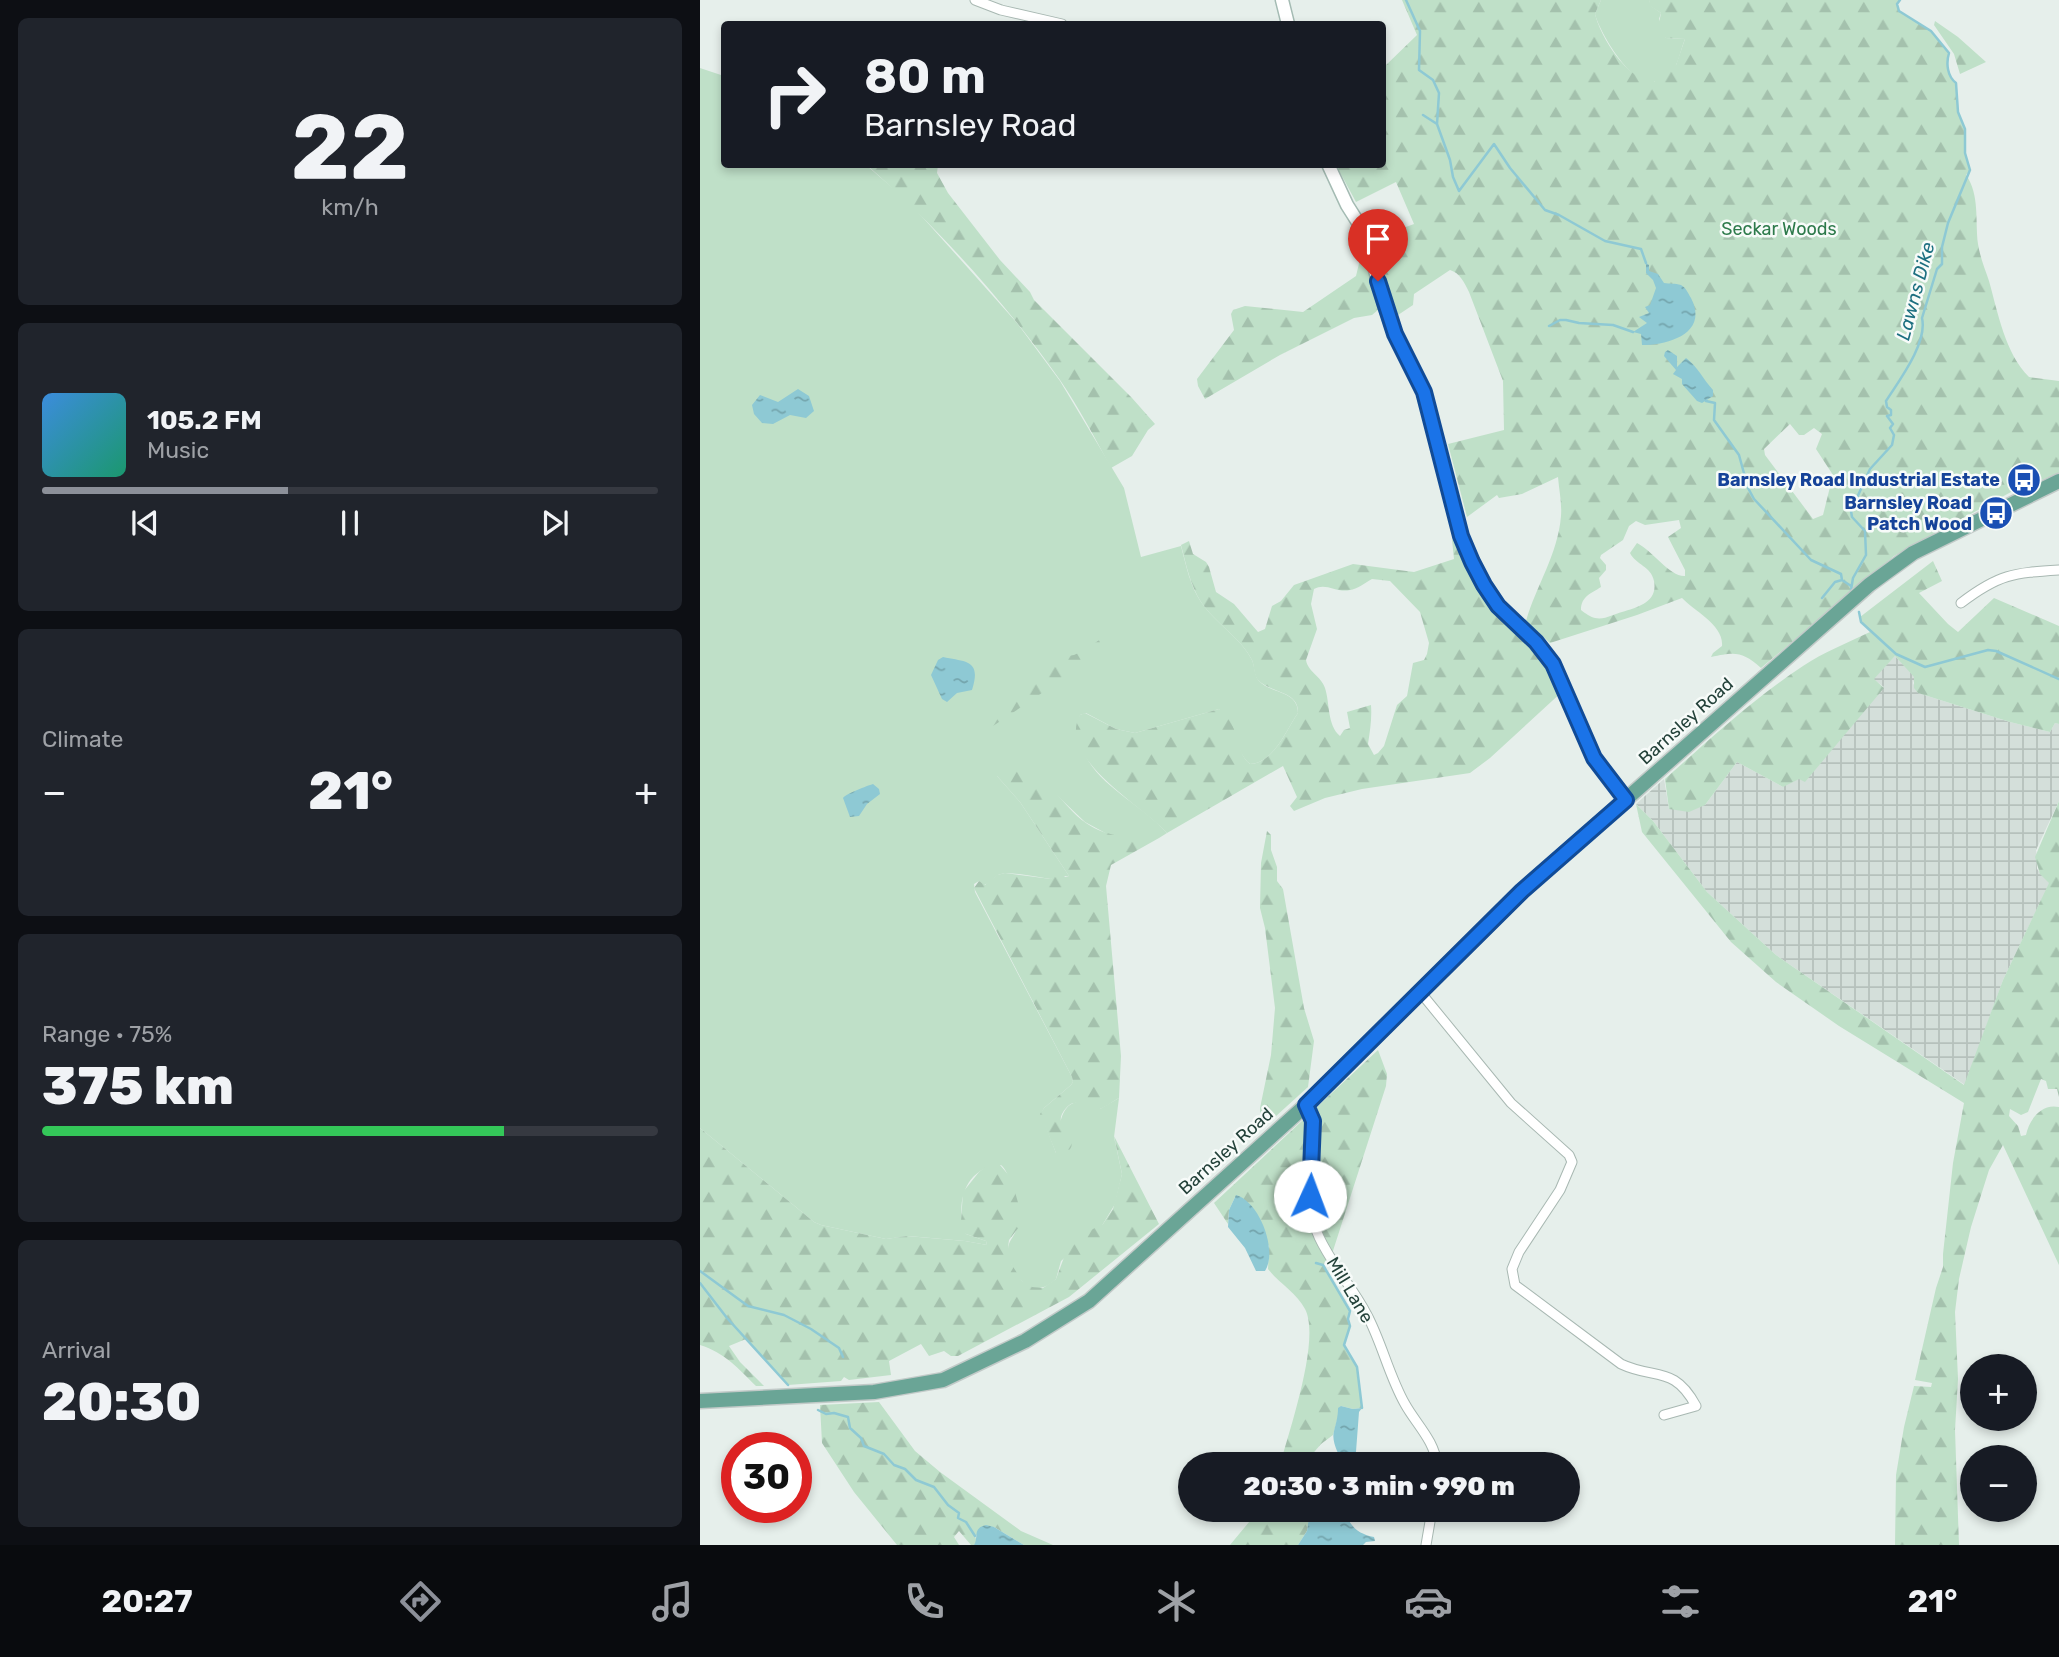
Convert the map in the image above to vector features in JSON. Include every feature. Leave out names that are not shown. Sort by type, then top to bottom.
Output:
[{"type":"main road","name":"Barnsley Road","points":[[700,1401],[874,1392],[943,1380],[1025,1341],[1089,1301],[1306,1105],[1522,891],[1753,685],[1891,568],[1913,553],[2059,481]]},
{"type":"street","points":[[975,0],[1001,10],[1049,21]]},
{"type":"street","points":[[1282,0],[1287,21]]},
{"type":"street","points":[[1330,168],[1347,205],[1366,234],[1386,311],[1424,392],[1461,536],[1472,562],[1498,606],[1536,642],[1553,664],[1594,758],[1626,800]]},
{"type":"street","points":[[1961,603],[1998,578],[2027,572],[2059,570]]},
{"type":"street","points":[[1421,993],[1511,1103],[1569,1155],[1572,1162],[1560,1190],[1518,1252],[1512,1269],[1515,1285],[1621,1364],[1633,1370],[1672,1378],[1681,1385],[1696,1406],[1664,1415]]},
{"type":"street","name":"Mill Lane","points":[[1306,1105],[1313,1121],[1310,1196],[1312,1216],[1319,1237],[1368,1317],[1404,1403],[1436,1452]]},
{"type":"street","points":[[1426,1545],[1430,1522]]},
{"type":"shaded area","points":[[1895,656],[1915,677],[1913,683],[1918,693],[2050,732],[2055,723],[2059,724],[2059,801],[2036,850],[2037,869],[2050,882],[2003,980],[1965,1085],[1776,955],[1707,892],[1653,821],[1636,804],[1664,779],[1669,809],[1705,805],[1737,762],[1783,787],[1884,687],[1873,679]]},
{"type":"green space","name":"Seckar Woods","points":[[1402,0],[1601,0],[1595,14],[1609,46],[1634,74],[1654,82],[1663,70],[1676,65],[1685,39],[1666,38],[1658,28],[1661,13],[1650,6],[1649,0],[1900,0],[1897,4],[1899,11],[1931,31],[1949,53],[1948,69],[1956,83],[1958,111],[1965,129],[1965,153],[1970,170],[1966,175],[1975,200],[1979,249],[2003,332],[2014,356],[2029,377],[2059,381],[2059,473],[2011,492],[1894,556],[1761,668],[1749,658],[1738,654],[1711,657],[1722,646],[1718,631],[1682,598],[1550,643],[1526,621],[1556,544],[1561,511],[1558,477],[1522,494],[1499,498],[1497,495],[1467,517],[1448,444],[1504,430],[1503,381],[1469,292],[1461,278],[1453,271],[1450,270],[1414,294],[1413,305],[1398,315],[1370,240],[1414,224],[1396,182],[1356,202],[1338,168],[1386,168],[1386,65],[1417,35]],"holes":[[[1790,424],[1799,435],[1804,435],[1814,428],[1822,434],[1816,449],[1833,475],[1823,515],[1813,519],[1765,455],[1764,449]],[[1679,520],[1681,528],[1668,537],[1685,570],[1685,576],[1667,568],[1637,543],[1630,553],[1652,576],[1654,588],[1650,599],[1634,608],[1602,618],[1593,617],[1581,610],[1585,598],[1601,587],[1599,578],[1606,570],[1601,555],[1623,540],[1629,526],[1636,521],[1645,525]]]},
{"type":"green space","points":[[1601,0],[1649,0],[1651,6],[1661,13],[1659,19],[1666,38],[1685,39],[1675,66],[1654,82],[1645,81],[1627,68],[1610,45],[1598,22],[1595,14]]},
{"type":"green space","points":[[1935,21],[1986,62],[1960,74],[1954,54],[1934,25]]},
{"type":"green space","points":[[700,68],[721,75],[721,168],[870,168],[908,201],[1017,323],[1060,381],[1124,488],[1141,557],[1181,546],[1191,582],[1201,602],[1247,652],[1259,681],[1294,700],[1298,713],[1273,752],[1250,764],[1241,752],[1225,715],[1219,709],[1135,733],[1116,729],[1086,713],[1080,715],[1079,736],[1094,769],[1167,833],[1159,838],[1109,835],[1085,822],[1044,783],[997,776],[1020,802],[1069,876],[1054,876],[1051,879],[1002,874],[984,885],[979,881],[974,884],[975,892],[1072,1077],[1071,1085],[1044,1108],[1041,1114],[1056,1153],[1062,1116],[1070,1104],[1086,1103],[1100,1109],[1119,1098],[1114,1137],[1122,1174],[1115,1204],[1103,1224],[1061,1261],[1056,1279],[1039,1288],[1031,1287],[1024,1284],[1014,1270],[1008,1248],[1017,1227],[1017,1213],[1011,1185],[1001,1165],[979,1172],[971,1180],[962,1200],[961,1211],[966,1234],[986,1241],[987,1245],[908,1236],[886,1239],[814,1222],[700,1128]]},
{"type":"green space","points":[[870,168],[938,168],[937,173],[948,193],[1000,260],[1030,292],[1034,300],[1155,424],[1148,430],[1132,456],[1111,468],[1087,423],[1039,351],[993,294],[919,214]]},
{"type":"green space","points":[[1366,235],[1384,305],[1372,315],[1354,318],[1280,355],[1205,399],[1197,379],[1234,330],[1231,314],[1233,310],[1245,306],[1303,312],[1356,276]]},
{"type":"green space","points":[[1461,536],[1484,585],[1536,642],[1564,690],[1470,773],[1362,789],[1325,798],[1294,811],[1290,806],[1297,797],[1283,766],[1167,833],[1106,780],[1080,748],[1076,731],[1080,715],[1085,713],[1116,729],[1135,733],[1219,709],[1230,720],[1241,752],[1250,764],[1273,752],[1298,713],[1290,696],[1259,681],[1247,652],[1201,602],[1191,582],[1181,545],[1189,541],[1193,554],[1209,567],[1216,592],[1234,604],[1258,632],[1265,629],[1272,606],[1281,601],[1294,585],[1353,564],[1414,572],[1454,559],[1452,540]],"holes":[[[1372,579],[1390,581],[1420,612],[1429,643],[1424,660],[1413,663],[1407,696],[1397,705],[1384,746],[1374,755],[1368,744],[1371,705],[1347,712],[1350,728],[1344,730],[1340,736],[1333,726],[1325,688],[1306,660],[1317,629],[1311,604],[1314,589],[1318,587],[1345,591]]]},
{"type":"green space","points":[[1933,561],[1942,581],[1919,593],[1958,632],[1994,598],[2059,626],[2059,724],[2055,723],[2050,732],[1918,693],[1914,688],[1914,677],[1895,656],[1874,679],[1884,688],[1805,782],[1799,779],[1783,787],[1737,762],[1705,805],[1689,812],[1669,809],[1665,779],[1732,720],[1803,666],[1870,632],[1860,617]]},
{"type":"green space","points":[[1108,635],[1115,638],[1116,643],[993,726],[1009,701],[1047,661],[1055,656],[1074,655]]},
{"type":"green space","points":[[1014,769],[1025,770],[1044,781],[1077,816],[1103,832],[1159,838],[1111,865],[1106,886],[1121,1056],[1119,1098],[1100,1109],[1077,1103],[1067,1107],[1061,1120],[1071,1146],[1061,1155],[1056,1153],[1040,1114],[1071,1085],[1072,1077],[974,888],[979,881],[985,885],[997,875],[1005,873],[1051,879],[1054,871],[1059,868],[1065,877],[1069,876],[1020,802],[997,776]]},
{"type":"green space","points":[[2059,801],[2059,1097],[2057,1089],[2048,1089],[2046,1081],[2041,1079],[2028,1112],[2021,1115],[2010,1109],[2009,1116],[2018,1126],[2021,1136],[2026,1135],[2033,1118],[2041,1110],[2059,1107],[2059,1265],[2003,1145],[1989,1170],[1971,1227],[1959,1279],[1955,1312],[1959,1545],[1895,1545],[1896,1475],[1904,1427],[1914,1386],[1931,1387],[1932,1383],[1915,1380],[1943,1267],[1953,1163],[1964,1103],[1839,1026],[1776,982],[1731,942],[1642,832],[1636,804],[1653,821],[1707,892],[1776,955],[1964,1085],[2003,980],[2049,883],[2040,874],[2035,857]]},
{"type":"green space","points":[[1267,831],[1271,835],[1277,881],[1283,889],[1304,1008],[1314,1041],[1308,1087],[1264,1127],[1260,1108],[1271,1055],[1275,1008],[1260,908],[1261,863]]},
{"type":"green space","points":[[1378,1050],[1387,1074],[1386,1086],[1331,1257],[1323,1265],[1350,1311],[1350,1326],[1344,1345],[1357,1367],[1362,1408],[1341,1406],[1333,1435],[1314,1452],[1284,1452],[1306,1363],[1309,1323],[1305,1309],[1268,1269],[1269,1246],[1235,1197],[1229,1210],[1228,1224],[1214,1203]]},
{"type":"green space","points":[[700,1128],[814,1222],[886,1239],[907,1236],[987,1245],[986,1241],[963,1231],[963,1192],[988,1165],[1000,1165],[1011,1178],[1019,1206],[1019,1227],[1009,1240],[1008,1247],[1012,1265],[1022,1281],[1032,1287],[1043,1288],[1056,1279],[1066,1252],[1087,1232],[1103,1224],[1113,1209],[1122,1174],[1114,1136],[1159,1224],[1069,1297],[958,1356],[951,1356],[944,1351],[929,1356],[921,1344],[889,1361],[891,1375],[849,1380],[844,1377],[841,1381],[788,1385],[746,1339],[729,1346],[740,1362],[764,1386],[756,1386],[724,1357],[700,1345]]},
{"type":"green space","points":[[879,1402],[915,1451],[940,1472],[1021,1531],[1053,1545],[1024,1545],[994,1527],[975,1536],[977,1542],[974,1545],[959,1531],[954,1537],[959,1545],[897,1545],[854,1492],[822,1443],[820,1405]]},
{"type":"green space","points":[[1249,1522],[1308,1522],[1307,1531],[1298,1545],[1230,1545]]},
{"type":"water","points":[[1646,263],[1649,265],[1649,271],[1658,274],[1664,283],[1681,285],[1686,289],[1695,310],[1695,320],[1683,335],[1664,343],[1642,345],[1641,334],[1633,332],[1647,323],[1639,317],[1649,313],[1645,307],[1650,305],[1656,288],[1646,273]]},
{"type":"water","points":[[1668,350],[1677,356],[1677,367],[1686,358],[1694,365],[1713,390],[1713,396],[1702,403],[1697,401],[1682,384],[1682,379],[1673,374],[1676,370],[1664,356]]},
{"type":"water","points":[[798,389],[809,396],[814,411],[806,418],[790,415],[773,424],[762,423],[754,414],[752,405],[760,395],[778,402]]},
{"type":"water","points":[[943,657],[964,661],[973,667],[975,672],[972,690],[957,693],[947,702],[942,699],[931,675],[938,660]]},
{"type":"water","points":[[873,784],[880,794],[867,804],[859,816],[850,817],[843,798]]},
{"type":"water","points":[[1236,1195],[1245,1199],[1252,1207],[1264,1228],[1269,1252],[1265,1271],[1256,1271],[1245,1248],[1228,1227],[1229,1210]]},
{"type":"water","points":[[1338,1408],[1362,1408],[1359,1412],[1356,1452],[1338,1452],[1333,1435]]},
{"type":"water","points":[[1308,1522],[1350,1522],[1363,1534],[1374,1537],[1375,1541],[1363,1545],[1298,1545],[1307,1531]]},
{"type":"water","points":[[986,1525],[1024,1545],[974,1545],[977,1531]]},
{"type":"waterway","points":[[1406,0],[1420,31],[1419,70],[1433,80],[1439,93],[1437,124],[1459,191],[1494,144],[1545,210],[1605,241],[1641,249],[1646,263]]},
{"type":"waterway","name":"Lawns Dike","points":[[1851,590],[1853,578],[1866,555],[1865,531],[1852,517],[1851,511],[1870,469],[1892,445],[1894,435],[1890,428],[1893,424],[1887,416],[1891,415],[1891,410],[1886,401],[1911,362],[1921,339],[1922,318],[1937,269],[1942,264],[1942,247],[1948,223],[1970,170],[1965,153],[1965,129],[1958,112],[1956,83],[1948,69],[1949,53],[1931,31],[1899,11],[1897,4],[1900,0]]},
{"type":"waterway","points":[[1423,115],[1437,124]]},
{"type":"waterway","points":[[1549,326],[1566,320],[1613,325],[1633,332]]},
{"type":"waterway","points":[[1706,401],[1715,403],[1714,420],[1739,455],[1748,488],[1754,499],[1811,560],[1841,574],[1842,580],[1851,586]]},
{"type":"waterway","points":[[1822,598],[1835,582],[1842,580]]},
{"type":"waterway","name":"Lawns Dike","points":[[1859,612],[1861,622],[1896,654],[1925,667],[1988,650],[2059,679]]},
{"type":"waterway","points":[[1316,1263],[1323,1265],[1350,1311],[1350,1326],[1344,1345],[1357,1367],[1362,1408]]},
{"type":"waterway","points":[[700,1271],[748,1306],[784,1315],[811,1329],[839,1348],[843,1357]]},
{"type":"waterway","points":[[700,1283],[727,1318],[788,1385]]},
{"type":"waterway","points":[[818,1410],[848,1417],[850,1428],[861,1438],[864,1446],[884,1454],[894,1465],[905,1469],[916,1480],[934,1487],[948,1505],[959,1513],[958,1518],[966,1522],[975,1536]]},
{"type":"place","name":"Barnsley Road Industrial Estate","points":[[2024,480]]},
{"type":"place","name":"Barnsley Road Patch Wood","points":[[1996,513]]},
{"type":"route","points":[[1310,1196],[1313,1121],[1306,1105],[1372,1038],[1418,997],[1522,891],[1626,800],[1594,758],[1553,664],[1536,642],[1498,606],[1472,562],[1461,536],[1424,392],[1395,334],[1378,281]]}]
